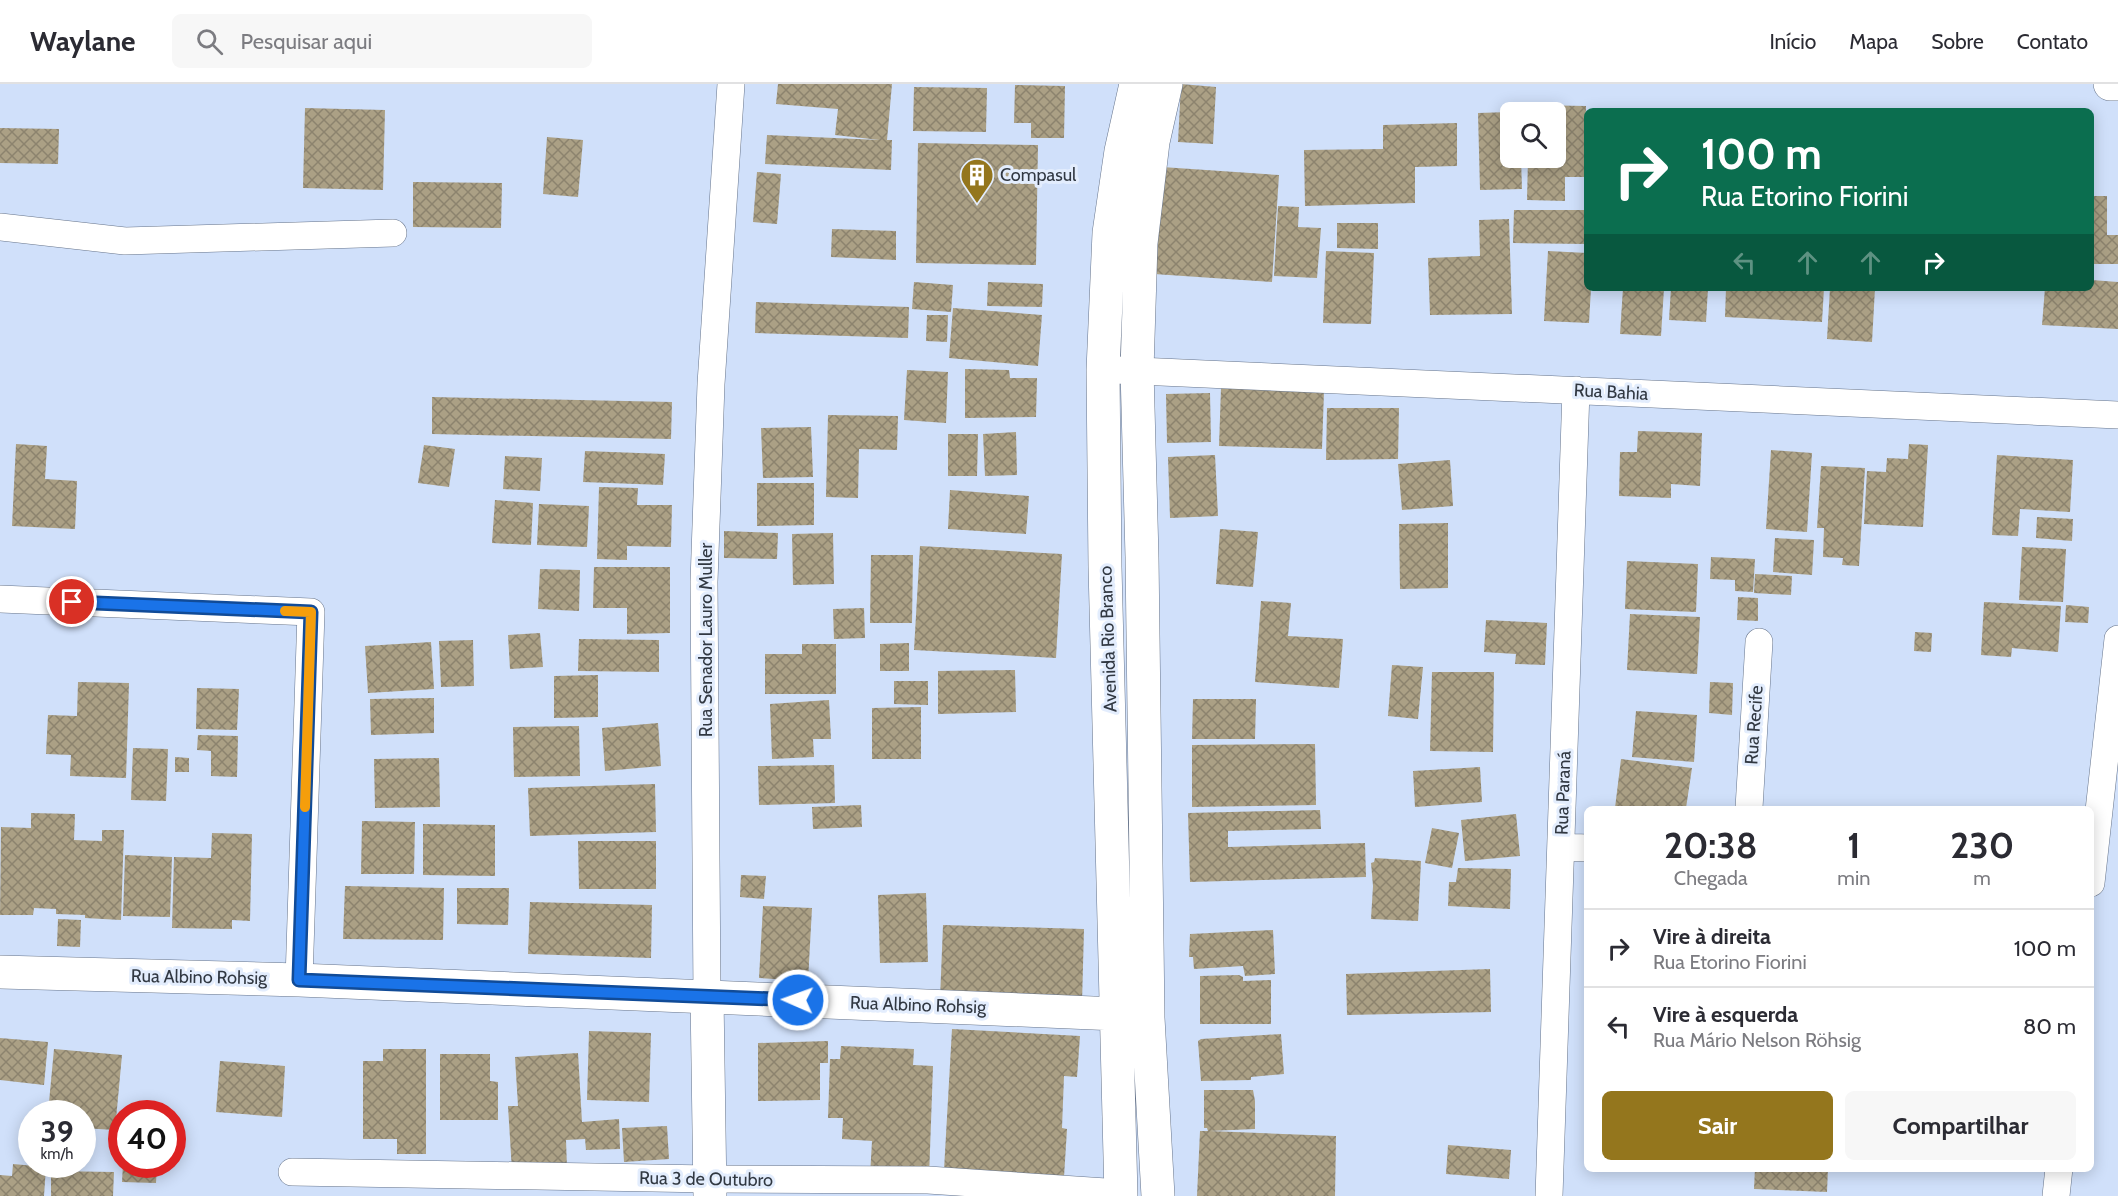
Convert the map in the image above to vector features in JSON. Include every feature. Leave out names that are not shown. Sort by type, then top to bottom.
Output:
[{"type":"main road","name":"Avenida Rio Branco","points":[[1121,1195],[1103,370],[1109,233],[1121,151],[1136,84]]},
{"type":"main road","name":"Avenida Rio Branco","points":[[1158,1196],[1148,1018],[1143,569],[1137,370],[1141,243],[1153,142],[1166,84]]},
{"type":"main road","points":[[2110,84],[2118,84]]},
{"type":"main road","name":"Rua Albino Rohsig","points":[[0,972],[299,980],[1117,1014]]},
{"type":"main road","name":"Rua Senador Lauro Muller","points":[[707,996],[710,1188]]},
{"type":"street","name":"Rua Senador Lauro Muller","points":[[707,996],[704,582],[711,384],[731,84]]},
{"type":"street","points":[[0,227],[126,241],[393,234]]},
{"type":"street","name":"Rua Bahia","points":[[1103,370],[2118,415]]},
{"type":"street","name":"Rua Paraná","points":[[1549,1196],[1574,848],[1576,390]]},
{"type":"street","points":[[0,599],[311,612],[299,980]]},
{"type":"street","points":[[2094,856],[2118,639]]},
{"type":"street","name":"Rua Recife","points":[[1749,806],[1759,642]]},
{"type":"street","name":"Rua 3 de Outubro","points":[[292,1172],[710,1188],[928,1180],[1121,1195]]},
{"type":"street","points":[[2056,1196],[2059,1172]]},
{"type":"building","points":[[778,84],[892,84],[887,140],[892,140],[891,170],[765,164],[767,135],[880,140],[835,135],[838,109],[776,104]]},
{"type":"building","points":[[1181,84],[1216,87],[1213,144],[1178,142]]},
{"type":"building","points":[[1015,85],[1065,86],[1064,138],[1031,138],[1031,123],[1014,123]]},
{"type":"building","points":[[914,87],[987,88],[986,132],[913,131]]},
{"type":"building","points":[[1566,106],[1586,106],[1584,108],[1584,177],[1565,177],[1565,201],[1527,200],[1528,168],[1566,168]]},
{"type":"building","points":[[305,108],[385,110],[383,190],[303,188]]},
{"type":"building","points":[[1500,112],[1500,168],[1521,168],[1522,189],[1480,190],[1478,113]]},
{"type":"building","points":[[1457,123],[1457,166],[1415,167],[1415,203],[1305,206],[1304,150],[1383,149],[1383,125]]},
{"type":"building","points":[[0,128],[59,129],[58,164],[0,163]]},
{"type":"building","points":[[547,137],[583,140],[578,197],[543,194]]},
{"type":"building","name":"Compasul","points":[[918,143],[1038,145],[1036,265],[916,263]]},
{"type":"building","points":[[1162,167],[1279,175],[1272,282],[1154,274]]},
{"type":"building","points":[[757,172],[781,174],[777,224],[753,222]]},
{"type":"building","points":[[413,182],[502,183],[501,228],[413,227]]},
{"type":"building","points":[[2094,196],[2107,196],[2107,235],[2118,235],[2118,264],[2094,264]]},
{"type":"building","points":[[1278,206],[1299,207],[1298,227],[1321,228],[1317,278],[1274,276]]},
{"type":"building","points":[[1514,210],[1584,210],[1584,244],[1513,243]]},
{"type":"building","points":[[1509,219],[1512,314],[1430,315],[1428,258],[1480,256],[1479,220]]},
{"type":"building","points":[[1337,223],[1378,223],[1378,249],[1337,248]]},
{"type":"building","points":[[832,229],[896,231],[896,260],[831,257]]},
{"type":"building","points":[[1326,251],[1374,253],[1371,324],[1323,323]]},
{"type":"building","points":[[1548,251],[1584,253],[1584,291],[1591,291],[1589,323],[1544,321]]},
{"type":"building","points":[[2094,280],[2118,282],[2118,329],[2042,325],[2045,291],[2094,291]]},
{"type":"building","points":[[914,282],[953,285],[951,312],[912,309]]},
{"type":"building","points":[[988,282],[1043,284],[1042,307],[987,306]]},
{"type":"building","points":[[1623,291],[1664,291],[1661,336],[1620,334]]},
{"type":"building","points":[[1671,291],[1708,291],[1706,322],[1669,320]]},
{"type":"building","points":[[1726,291],[1824,291],[1822,322],[1725,317]]},
{"type":"building","points":[[1830,291],[1875,291],[1872,342],[1827,339]]},
{"type":"building","points":[[756,302],[909,307],[908,338],[755,333]]},
{"type":"building","points":[[953,308],[1042,315],[1038,366],[949,358]]},
{"type":"building","points":[[927,315],[948,315],[947,342],[926,341]]},
{"type":"building","points":[[965,369],[1009,370],[1010,378],[1037,378],[1036,417],[965,418]]},
{"type":"building","points":[[907,370],[948,372],[946,423],[904,420]]},
{"type":"building","points":[[1221,388],[1324,391],[1322,449],[1219,446]]},
{"type":"building","points":[[1210,393],[1211,442],[1167,443],[1166,394]]},
{"type":"building","points":[[432,397],[672,402],[671,439],[432,434]]},
{"type":"building","points":[[1327,408],[1399,408],[1398,459],[1326,460]]},
{"type":"building","points":[[828,415],[898,416],[897,450],[859,449],[858,498],[826,497]]},
{"type":"building","points":[[811,427],[813,477],[763,478],[761,428]]},
{"type":"building","points":[[1638,431],[1702,433],[1700,486],[1671,484],[1671,498],[1619,496],[1620,452],[1637,452]]},
{"type":"building","points":[[1016,432],[1017,475],[985,476],[983,434]]},
{"type":"building","points":[[948,434],[978,434],[977,476],[948,476]]},
{"type":"building","points":[[16,444],[47,446],[45,479],[77,481],[75,529],[12,526]]},
{"type":"building","points":[[1909,444],[1928,445],[1923,527],[1864,524],[1867,471],[1886,472],[1887,458],[1908,459]]},
{"type":"building","points":[[424,445],[455,449],[449,487],[418,483]]},
{"type":"building","points":[[1771,450],[1812,453],[1807,532],[1766,529]]},
{"type":"building","points":[[585,451],[665,454],[663,485],[583,482]]},
{"type":"building","points":[[1215,455],[1218,516],[1170,518],[1168,457]]},
{"type":"building","points":[[1997,455],[2073,460],[2070,512],[2020,509],[2018,536],[1992,535]]},
{"type":"building","points":[[505,456],[542,458],[540,491],[503,489]]},
{"type":"building","points":[[1450,460],[1453,506],[1402,510],[1398,464]]},
{"type":"building","points":[[1821,466],[1865,468],[1859,566],[1842,565],[1843,558],[1823,557],[1824,528],[1817,528]]},
{"type":"building","points":[[757,483],[814,483],[814,525],[757,526]]},
{"type":"building","points":[[599,487],[638,488],[637,505],[672,505],[671,547],[627,546],[627,560],[597,559]]},
{"type":"building","points":[[950,490],[1029,496],[1026,534],[948,529]]},
{"type":"building","points":[[495,500],[533,503],[531,545],[492,543]]},
{"type":"building","points":[[539,504],[589,506],[587,547],[537,545]]},
{"type":"building","points":[[2037,517],[2073,519],[2072,541],[2036,538]]},
{"type":"building","points":[[1448,523],[1448,588],[1400,589],[1399,524]]},
{"type":"building","points":[[1220,529],[1258,532],[1253,587],[1216,584]]},
{"type":"building","points":[[724,531],[778,533],[777,559],[724,558]]},
{"type":"building","points":[[833,533],[834,584],[793,585],[792,534]]},
{"type":"building","points":[[1775,538],[1814,540],[1812,575],[1773,572]]},
{"type":"building","points":[[920,546],[1062,554],[1056,658],[914,650]]},
{"type":"building","points":[[2022,547],[2066,549],[2063,602],[2019,600]]},
{"type":"building","points":[[871,555],[913,555],[912,623],[870,623]]},
{"type":"building","points":[[1711,557],[1755,559],[1753,592],[1735,591],[1735,580],[1710,579]]},
{"type":"building","points":[[1627,561],[1698,564],[1696,612],[1625,609]]},
{"type":"building","points":[[594,567],[670,567],[670,633],[627,634],[627,608],[593,608]]},
{"type":"building","points":[[540,569],[580,570],[579,611],[538,609]]},
{"type":"building","points":[[1755,574],[1792,576],[1791,595],[1754,593]]},
{"type":"building","points":[[1738,597],[1758,598],[1758,621],[1737,620]]},
{"type":"building","points":[[1261,601],[1291,603],[1288,636],[1343,639],[1339,688],[1255,682]]},
{"type":"building","points":[[1984,602],[2061,606],[2058,652],[2012,648],[2011,657],[1981,655]]},
{"type":"building","points":[[2066,605],[2089,607],[2088,623],[2065,622]]},
{"type":"building","points":[[864,608],[865,638],[834,639],[833,609]]},
{"type":"building","points":[[1630,614],[1700,617],[1697,674],[1627,670]]},
{"type":"building","points":[[1486,620],[1547,623],[1545,665],[1515,664],[1516,654],[1484,652]]},
{"type":"building","points":[[1915,632],[1932,633],[1931,652],[1914,651]]},
{"type":"building","points":[[540,633],[543,667],[510,669],[508,635]]},
{"type":"building","points":[[579,639],[659,640],[659,672],[578,671]]},
{"type":"building","points":[[473,640],[474,686],[441,687],[439,641]]},
{"type":"building","points":[[431,642],[434,689],[368,693],[365,646]]},
{"type":"building","points":[[909,643],[909,671],[880,671],[880,644]]},
{"type":"building","points":[[802,644],[836,644],[836,694],[765,694],[765,654],[802,654]]},
{"type":"building","points":[[1392,665],[1423,667],[1418,719],[1388,716]]},
{"type":"building","points":[[1015,670],[1016,712],[938,714],[938,671]]},
{"type":"building","points":[[1432,672],[1494,672],[1493,752],[1430,751]]},
{"type":"building","points":[[598,675],[598,717],[554,718],[554,676]]},
{"type":"building","points":[[894,681],[928,681],[928,705],[894,704]]},
{"type":"building","points":[[78,682],[129,683],[126,778],[70,776],[71,755],[46,754],[48,715],[77,716]]},
{"type":"building","points":[[1710,682],[1733,683],[1732,715],[1709,713]]},
{"type":"building","points":[[197,688],[239,689],[237,730],[196,729]]},
{"type":"building","points":[[434,698],[434,733],[371,735],[370,699]]},
{"type":"building","points":[[1193,699],[1256,699],[1255,739],[1192,739]]},
{"type":"building","points":[[829,700],[831,739],[813,739],[814,757],[772,759],[770,704]]},
{"type":"building","points":[[921,707],[921,759],[872,759],[872,708]]},
{"type":"building","points":[[1636,711],[1697,715],[1694,762],[1632,757]]},
{"type":"building","points":[[658,723],[661,766],[605,771],[602,728]]},
{"type":"building","points":[[579,726],[580,776],[514,777],[513,727]]},
{"type":"building","points":[[198,735],[238,736],[237,777],[211,776],[211,751],[197,750]]},
{"type":"building","points":[[1315,744],[1316,805],[1192,807],[1192,745]]},
{"type":"building","points":[[133,748],[168,749],[166,801],[131,800]]},
{"type":"building","points":[[175,757],[189,758],[189,772],[175,772]]},
{"type":"building","points":[[439,758],[440,807],[375,808],[374,759]]},
{"type":"building","points":[[1621,759],[1692,768],[1686,806],[1615,806]]},
{"type":"building","points":[[834,765],[835,803],[759,805],[758,766]]},
{"type":"building","points":[[1480,767],[1482,802],[1415,807],[1413,771]]},
{"type":"building","points":[[655,784],[656,832],[530,836],[528,788]]},
{"type":"building","points":[[861,805],[862,827],[813,829],[812,807]]},
{"type":"building","points":[[1320,810],[1321,829],[1228,831],[1228,847],[1365,843],[1366,877],[1190,882],[1188,813]]},
{"type":"building","points":[[31,813],[75,814],[74,840],[102,841],[102,830],[124,830],[121,920],[56,914],[56,909],[34,908],[33,915],[0,915],[1,827],[31,828]]},
{"type":"building","points":[[1516,814],[1520,856],[1465,861],[1461,820]]},
{"type":"building","points":[[362,821],[415,822],[414,874],[361,874]]},
{"type":"building","points":[[423,824],[495,825],[495,876],[423,875]]},
{"type":"building","points":[[1432,828],[1459,833],[1452,868],[1425,863]]},
{"type":"building","points":[[212,833],[252,834],[250,921],[232,920],[232,929],[172,928],[174,857],[211,858]]},
{"type":"building","points":[[578,841],[656,841],[656,889],[579,889]]},
{"type":"building","points":[[125,855],[172,857],[170,917],[123,916]]},
{"type":"building","points":[[1375,858],[1421,861],[1418,921],[1371,919],[1373,886],[1371,863]]},
{"type":"building","points":[[1458,868],[1511,869],[1510,909],[1448,906],[1449,882],[1456,882]]},
{"type":"building","points":[[741,875],[766,876],[764,899],[740,897]]},
{"type":"building","points":[[345,886],[444,888],[443,940],[343,939]]},
{"type":"building","points":[[457,888],[509,888],[508,925],[457,924]]},
{"type":"building","points":[[926,893],[928,962],[880,963],[878,895]]},
{"type":"building","points":[[530,902],[652,905],[651,958],[528,954]]},
{"type":"building","points":[[763,906],[812,908],[808,981],[759,978]]},
{"type":"building","points":[[58,919],[81,920],[80,947],[57,946]]},
{"type":"building","points":[[943,925],[1084,929],[1082,1003],[940,999]]},
{"type":"building","points":[[1273,930],[1275,974],[1245,976],[1243,966],[1194,969],[1193,957],[1189,957],[1190,934]]},
{"type":"building","points":[[1490,969],[1491,1012],[1347,1015],[1346,974]]},
{"type":"building","points":[[1239,975],[1243,977],[1243,981],[1271,980],[1271,1024],[1200,1024],[1200,976]]},
{"type":"building","points":[[952,1029],[1080,1036],[1077,1077],[1064,1076],[1062,1128],[1067,1129],[1064,1177],[944,1170]]},
{"type":"building","points":[[589,1031],[651,1033],[649,1102],[587,1100]]},
{"type":"building","points":[[1281,1034],[1284,1074],[1251,1077],[1251,1080],[1201,1081],[1198,1041],[1201,1039]]},
{"type":"building","points":[[0,1038],[48,1042],[44,1085],[0,1080]]},
{"type":"building","points":[[828,1041],[828,1063],[820,1063],[820,1100],[758,1101],[758,1043]]},
{"type":"building","points":[[841,1046],[914,1049],[913,1065],[933,1066],[929,1178],[870,1176],[872,1141],[842,1139],[843,1118],[828,1118],[830,1059],[840,1059]]},
{"type":"building","points":[[54,1049],[122,1055],[118,1100],[108,1100],[108,1130],[96,1129],[96,1100],[49,1100]]},
{"type":"building","points":[[383,1049],[426,1049],[426,1154],[397,1154],[397,1139],[363,1139],[363,1061],[383,1061]]},
{"type":"building","points":[[578,1053],[582,1122],[619,1119],[620,1149],[586,1150],[585,1139],[566,1140],[567,1168],[512,1171],[508,1106],[518,1106],[515,1057]]},
{"type":"building","points":[[440,1054],[490,1054],[490,1081],[498,1082],[498,1120],[440,1120]]},
{"type":"building","points":[[220,1061],[285,1066],[282,1117],[216,1112]]},
{"type":"building","points":[[1204,1090],[1253,1090],[1255,1101],[1255,1129],[1210,1131],[1336,1136],[1335,1196],[1197,1196],[1200,1131],[1208,1131],[1204,1128]]},
{"type":"building","points":[[667,1126],[669,1159],[624,1162],[622,1128]]},
{"type":"building","points":[[1448,1145],[1511,1150],[1509,1179],[1446,1174]]},
{"type":"building","points":[[13,1164],[18,1164],[18,1178],[45,1178],[44,1196],[0,1196],[0,1175],[12,1176]]},
{"type":"building","points":[[96,1172],[108,1172],[108,1178],[114,1178],[113,1196],[51,1196],[51,1178],[96,1178]]},
{"type":"building","points":[[1755,1172],[1828,1172],[1827,1192],[1754,1189]]},
{"type":"building","points":[[122,1178],[156,1178],[156,1183],[122,1182]]},
{"type":"slow traffic","points":[[285,611],[311,612],[305,807]]},
{"type":"place","name":"Compasul","points":[[977,204]]},
{"type":"route","points":[[72,602],[311,612],[299,980],[798,1000]]}]
